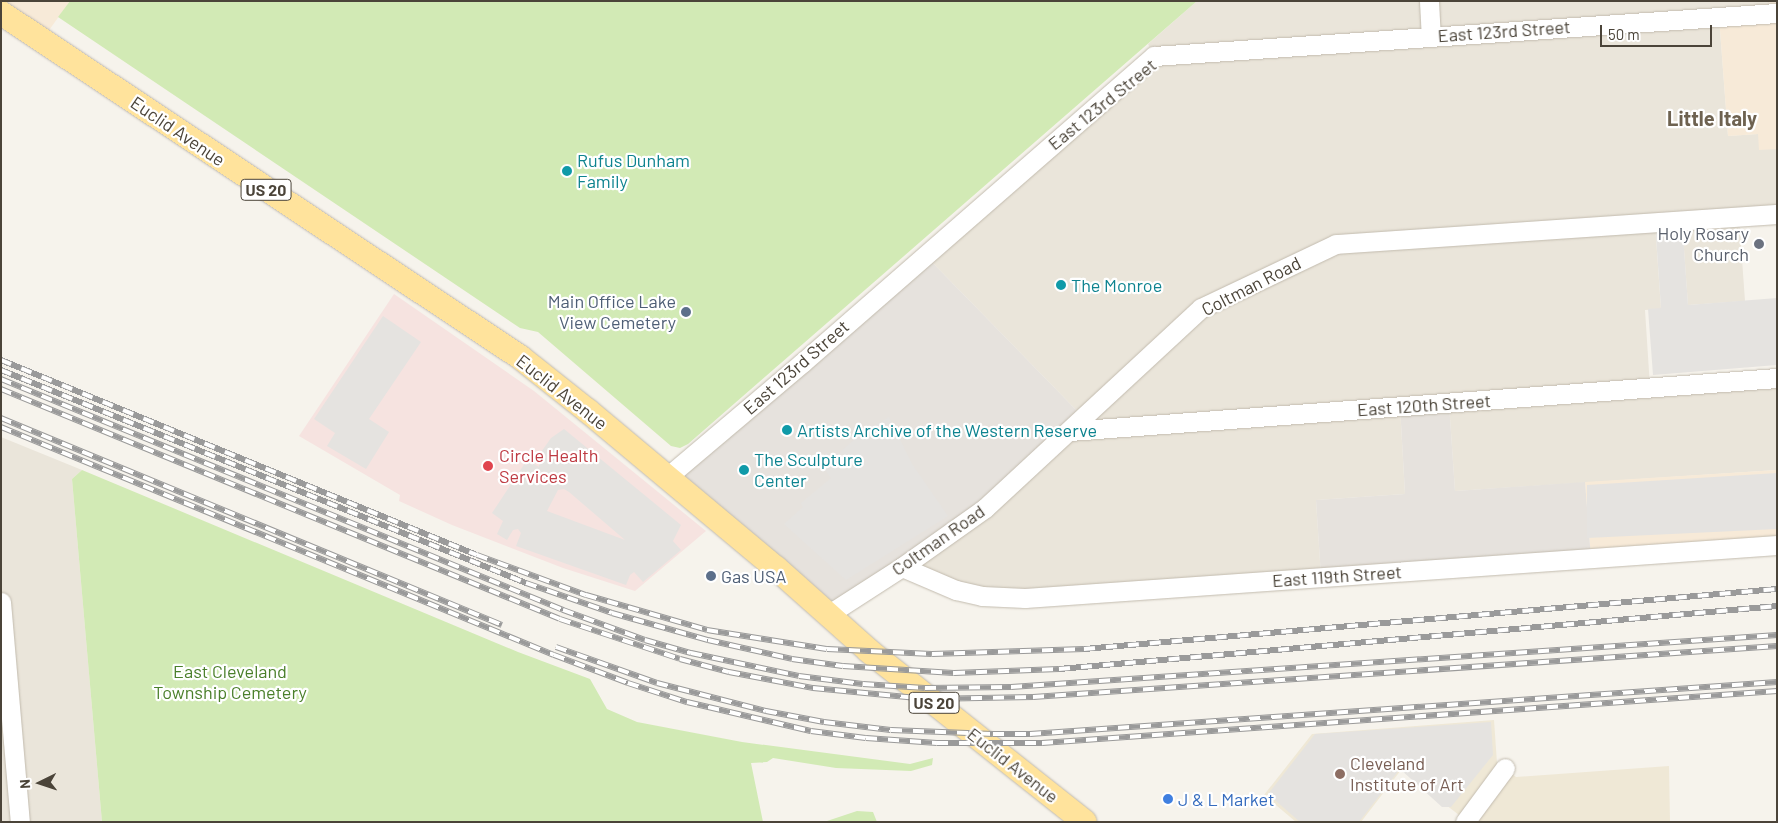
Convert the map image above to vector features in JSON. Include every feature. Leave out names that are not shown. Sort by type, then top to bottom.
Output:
[{"type":"main road","name":"Euclid Avenue","points":[[1,13],[520,357],[667,477],[829,614],[869,651],[1085,822]]},
{"type":"street","points":[[1428,1],[1431,36]]},
{"type":"street","name":"East 123rd Street","points":[[667,477],[802,363],[1154,56],[1777,13]]},
{"type":"street","name":"Coltman Road","points":[[829,614],[902,567],[984,508],[1070,431],[1201,308],[1336,244],[1777,214]]},
{"type":"street","name":"East 120th Street","points":[[1070,431],[1777,378]]},
{"type":"street","name":"East 119th Street","points":[[902,567],[956,590],[982,596],[1025,598],[1777,544]]},
{"type":"street","points":[[1,602],[20,822]]},
{"type":"street","points":[[1465,822],[1505,768]]},
{"type":"shaded area","points":[[1,1],[70,1],[42,40]]},
{"type":"shaded area","points":[[1197,1],[1769,1],[1770,14],[1719,17],[1728,136],[1758,134],[1777,149],[1777,214],[1739,217],[1745,301],[1688,305],[1682,221],[1655,223],[1661,309],[1645,310],[1650,387],[1777,378],[1777,470],[1455,491],[1449,403],[1400,407],[1405,494],[1316,500],[1321,577],[1025,598],[902,567],[1084,418],[925,255],[1154,56],[1148,44]]},
{"type":"shaded area","points":[[1769,1],[1777,1],[1777,149],[1759,150],[1758,134],[1728,136],[1719,17],[1770,13]]},
{"type":"shaded area","points":[[1682,220],[1688,305],[1777,298],[1777,365],[1653,375],[1648,309],[1661,308],[1655,222]]},
{"type":"shaded area","points":[[925,255],[1084,418],[985,508],[829,614],[667,477]]},
{"type":"shaded area","name":"Circle Health Services","points":[[394,294],[534,391],[706,531],[635,591],[563,568],[452,525],[399,501],[400,495],[299,436]]},
{"type":"shaded area","points":[[383,316],[421,342],[369,419],[389,432],[366,469],[327,446],[335,433],[314,419]]},
{"type":"shaded area","points":[[1449,403],[1455,491],[1585,482],[1591,558],[1321,577],[1316,500],[1405,494],[1400,406]]},
{"type":"shaded area","points":[[889,417],[912,464],[948,516],[846,580],[784,524],[803,507],[801,503],[831,478],[823,467],[855,439]]},
{"type":"shaded area","points":[[564,429],[681,525],[673,541],[681,550],[643,582],[634,572],[630,575],[626,585],[516,546],[521,533],[518,529],[513,530],[507,540],[497,534],[503,521],[492,513],[527,460],[539,467],[539,455],[551,438]],"holes":[[[564,489],[625,540],[547,511],[558,490]]]},
{"type":"shaded area","points":[[1,437],[82,470],[72,479],[102,822],[1,822]]},
{"type":"shaded area","points":[[1777,470],[1777,545],[1591,558],[1585,482]]},
{"type":"shaded area","points":[[1777,473],[1777,529],[1587,538],[1587,485]]},
{"type":"shaded area","name":"Cleveland Institute of Art","points":[[1494,720],[1497,763],[1516,777],[1669,766],[1670,822],[1468,822],[1401,770],[1361,822],[1296,822],[1264,795],[1312,734]]},
{"type":"shaded area","points":[[1491,722],[1493,755],[1451,807],[1442,807],[1400,769],[1359,822],[1300,822],[1268,794],[1315,734]]},
{"type":"green space","points":[[70,1],[1197,1],[688,444],[680,448],[671,446],[538,332],[520,328],[58,17]]},
{"type":"green space","name":"East Cleveland Township Cemetery","points":[[82,470],[518,652],[590,679],[607,709],[637,722],[742,742],[910,764],[933,758],[932,765],[911,771],[836,768],[773,758],[767,762],[751,763],[763,822],[102,822],[72,479]]},
{"type":"green space","points":[[857,811],[873,812],[877,822],[824,822]]},
{"type":"railway","points":[[1,360],[477,555],[586,595],[707,630],[827,649],[932,654],[1084,649],[1777,589]]},
{"type":"railway","points":[[1,370],[526,583],[612,613],[708,640],[792,659],[843,666],[954,673],[1059,669],[1777,606]]},
{"type":"railway","points":[[1,379],[563,610],[645,640],[691,653],[799,676],[863,684],[925,688],[1011,687],[1777,635]]},
{"type":"railway","points":[[1,389],[560,619],[680,659],[729,672],[813,688],[927,699],[1033,697],[1777,646]]},
{"type":"railway","points":[[1,418],[502,625]]},
{"type":"railway","points":[[1,427],[554,655],[628,683],[687,702],[811,731],[866,738],[937,743],[1042,743],[1777,691]]},
{"type":"railway","points":[[556,647],[657,683],[766,711],[824,722],[891,730],[993,734],[1030,734],[1777,682]]},
{"type":"place","name":"Rufus Dunham Family","points":[[567,171]]},
{"type":"place","name":"Holy Rosary Church","points":[[1759,244]]},
{"type":"place","name":"The Monroe","points":[[1061,285]]},
{"type":"place","name":"Main Office Lake View Cemetery","points":[[686,312]]},
{"type":"place","name":"Artists Archive of the Western Reserve","points":[[787,430]]},
{"type":"place","name":"Circle Health Services","points":[[488,466]]},
{"type":"place","name":"The Sculpture Center","points":[[744,470]]},
{"type":"place","name":"Gas USA","points":[[711,576]]},
{"type":"place","name":"Cleveland Institute of Art","points":[[1340,774]]},
{"type":"place","name":"J & L Market","points":[[1168,799]]},
{"type":"district","name":"Little Italy","points":[[1712,118]]}]
